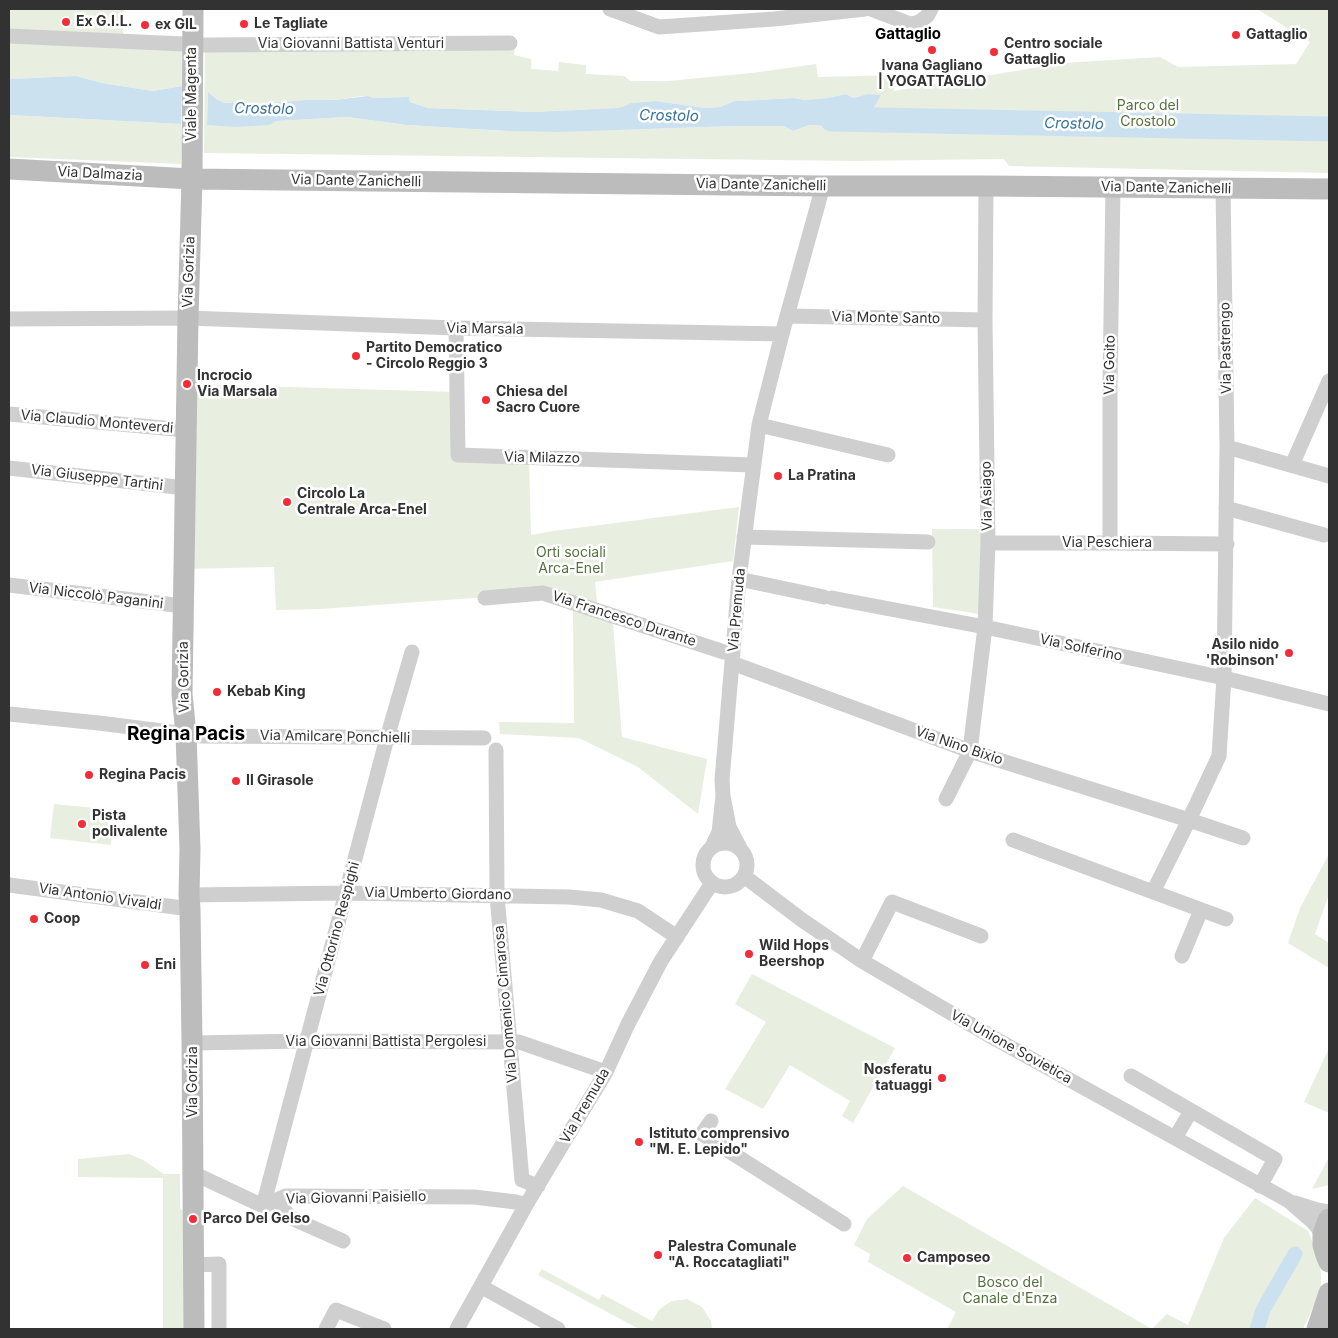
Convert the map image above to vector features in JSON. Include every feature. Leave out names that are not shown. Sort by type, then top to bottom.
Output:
[{"type":"street","name":"Viale Magenta","points":[[192,9],[192,179]]},
{"type":"street","points":[[610,9],[659,27],[774,19],[865,9]]},
{"type":"street","points":[[871,9],[910,24],[920,22],[929,12]]},
{"type":"street","name":"Via Giovanni Battista Venturi","points":[[9,36],[192,44],[510,43]]},
{"type":"street","name":"Via Dalmazia","points":[[9,169],[192,179]]},
{"type":"street","name":"Via Dante Zanichelli","points":[[192,179],[1329,189]]},
{"type":"street","name":"Via Gorizia","points":[[192,179],[182,694],[186,734],[190,849],[194,1329]]},
{"type":"street","name":"Via Premuda","points":[[744,876],[746,870],[745,856],[729,827],[722,780],[739,579],[759,425],[823,186]]},
{"type":"street","name":"Via Asiago","points":[[946,799],[970,751],[985,627],[988,543],[985,320],[986,186]]},
{"type":"street","name":"Via Goito","points":[[1110,543],[1113,187]]},
{"type":"street","name":"Via Pastrengo","points":[[1189,820],[1219,756],[1224,678],[1227,447],[1223,188]]},
{"type":"street","name":"Via Monte Santo","points":[[787,316],[985,320]]},
{"type":"street","name":"Via Marsala","points":[[9,319],[188,318],[456,328],[782,334]]},
{"type":"street","name":"Via Milazzo","points":[[456,328],[458,456],[754,465]]},
{"type":"street","points":[[1292,465],[1329,381]]},
{"type":"street","name":"Via Claudio Monteverdi","points":[[9,414],[186,430]]},
{"type":"street","points":[[759,425],[888,455]]},
{"type":"street","points":[[1227,447],[1329,476]]},
{"type":"street","name":"Via Giuseppe Tartini","points":[[9,468],[185,488]]},
{"type":"street","points":[[1226,508],[1324,535]]},
{"type":"street","points":[[744,537],[928,542]]},
{"type":"street","name":"Via Peschiera","points":[[988,543],[1226,544]]},
{"type":"street","name":"Via Solferino","points":[[739,579],[828,598],[985,627],[1224,678],[1329,704]]},
{"type":"street","name":"Via Niccolò Paganini","points":[[9,585],[183,606]]},
{"type":"street","name":"Via Francesco Durante","points":[[485,598],[544,593],[715,649],[732,658]]},
{"type":"street","name":"Via Ottorino Respighi","points":[[263,1206],[387,738],[412,652]]},
{"type":"street","name":"Via Nino Bixio","points":[[732,658],[970,751],[1243,838]]},
{"type":"street","name":"Via Amilcare Ponchielli","points":[[9,714],[202,736],[484,738]]},
{"type":"street","name":"Via Domenico Cimarosa","points":[[496,750],[497,896],[522,1180],[538,1186]]},
{"type":"street","name":"Via Premuda","points":[[457,1329],[526,1205],[606,1072],[628,1024],[661,961],[712,883],[704,872],[703,859],[712,847],[719,832],[723,796]]},
{"type":"street","points":[[1153,892],[1189,820]]},
{"type":"street","points":[[1013,840],[1226,919]]},
{"type":"street","points":[[712,847],[723,843],[730,843],[741,850]]},
{"type":"street","points":[[712,883],[726,887],[733,885],[744,876]]},
{"type":"street","name":"Via Unione Sovietica","points":[[744,876],[802,920],[862,961],[992,1037],[1260,1186],[1289,1201],[1329,1212]]},
{"type":"street","name":"Via Antonio Vivaldi","points":[[9,885],[190,902]]},
{"type":"street","name":"Via Umberto Giordano","points":[[190,902],[347,893],[569,897],[601,900],[638,911],[677,937]]},
{"type":"street","points":[[862,961],[892,902],[980,936]]},
{"type":"street","points":[[1182,956],[1201,910]]},
{"type":"street","name":"Via Giovanni Battista Pergolesi","points":[[192,1043],[306,1041],[519,1042],[606,1072]]},
{"type":"street","points":[[1131,1076],[1275,1159],[1260,1186]]},
{"type":"street","points":[[1175,1138],[1191,1111]]},
{"type":"street","points":[[711,1121],[702,1134],[844,1224]]},
{"type":"street","points":[[193,1173],[263,1206]]},
{"type":"street","name":"Via Giovanni Paisiello","points":[[263,1206],[286,1196],[474,1197],[526,1205]]},
{"type":"street","points":[[280,1199],[284,1210],[292,1218],[343,1241]]},
{"type":"street","name":"Via Unione Sovietica","points":[[1289,1201],[1312,1222],[1326,1226]]},
{"type":"street","points":[[1326,1226],[1323,1245],[1329,1262]]},
{"type":"street","points":[[193,1265],[219,1264],[219,1329]]},
{"type":"street","points":[[482,1287],[558,1329]]},
{"type":"street","points":[[1317,1329],[1329,1293]]},
{"type":"street","points":[[326,1329],[336,1310],[384,1329]]},
{"type":"green space","points":[[9,9],[124,9],[123,41],[182,44],[182,86],[153,91],[102,83],[76,76],[9,79]]},
{"type":"green space","name":"Parco del Crostolo","points":[[1257,9],[1329,9],[1329,173],[1009,166],[1004,159],[855,161],[204,153],[205,45],[516,39],[514,55],[531,59],[531,69],[558,71],[559,62],[586,65],[586,74],[624,76],[631,81],[668,81],[752,73],[816,64],[818,77],[901,75],[893,91],[1064,63],[1160,57],[1178,67],[1296,64],[1310,42]],"holes":[[[208,93],[225,103],[246,102],[256,104],[305,100],[335,100],[362,96],[373,98],[409,97],[410,102],[428,108],[535,112],[616,108],[632,103],[656,101],[705,108],[720,107],[734,101],[794,98],[805,100],[846,94],[854,98],[867,94],[862,128],[809,125],[793,131],[784,126],[508,131],[407,125],[347,117],[275,121],[270,125],[207,125]]]},
{"type":"green space","points":[[9,115],[181,124],[181,164],[9,157]]},
{"type":"green space","name":"Orti sociali Arca-Enel","points":[[187,384],[457,392],[458,455],[529,458],[531,535],[739,507],[733,561],[595,582],[598,611],[543,593],[321,609],[276,610],[274,567],[184,569]]},
{"type":"green space","points":[[932,529],[983,529],[979,614],[933,607]]},
{"type":"green space","points":[[573,610],[613,623],[622,737],[707,759],[698,814],[638,767],[579,738],[500,734],[499,722],[574,723]]},
{"type":"green space","name":"Pista polivalente","points":[[54,804],[114,810],[111,845],[50,838]]},
{"type":"green space","points":[[1329,854],[1329,894],[1315,934],[1329,943],[1329,968],[1288,943],[1300,908]]},
{"type":"green space","points":[[752,974],[895,1048],[853,1123],[842,1116],[850,1101],[790,1065],[763,1109],[725,1089],[766,1022],[735,1004]]},
{"type":"green space","points":[[1329,1048],[1329,1113],[1304,1102]]},
{"type":"green space","points":[[129,1154],[143,1160],[164,1174],[180,1174],[180,1208],[189,1217],[189,1329],[163,1329],[163,1178],[78,1177],[78,1159]]},
{"type":"green space","points":[[1329,1157],[1329,1185],[1312,1189]]},
{"type":"green space","name":"Bosco del Canale d'Enza","points":[[903,1186],[1152,1329],[947,1329],[956,1312],[868,1262],[870,1254],[854,1245],[867,1219]]},
{"type":"green space","points":[[1255,1198],[1308,1231],[1317,1253],[1321,1272],[1321,1290],[1303,1329],[1152,1329],[1167,1314],[1188,1325],[1224,1238]]},
{"type":"green space","points":[[542,1269],[599,1300],[602,1294],[652,1321],[659,1310],[665,1305],[672,1301],[687,1299],[702,1307],[711,1321],[712,1329],[639,1329],[538,1275]]},
{"type":"water","points":[[76,76],[102,83],[153,91],[182,86],[181,124],[9,115],[9,79]]},
{"type":"water","points":[[208,92],[216,99],[225,103],[246,102],[256,104],[305,100],[335,100],[368,96],[373,98],[409,97],[410,102],[428,108],[535,112],[616,108],[631,103],[656,101],[705,108],[720,107],[734,101],[794,98],[805,100],[846,94],[854,98],[867,94],[881,95],[862,128],[809,125],[793,131],[784,126],[735,126],[559,132],[407,125],[347,117],[276,121],[270,125],[235,127],[207,125]]},
{"type":"waterway","name":"Crostolo","points":[[832,119],[1329,129]]},
{"type":"waterway","points":[[1257,1329],[1263,1310],[1295,1254]]},
{"type":"place","name":"Ex G.I.L.","points":[[66,22]]},
{"type":"place","name":"Le Tagliate","points":[[244,24]]},
{"type":"place","name":"ex GIL","points":[[145,25]]},
{"type":"place","name":"Gattaglio","points":[[1236,35]]},
{"type":"place","name":"Ivana Gagliano | YOGATTAGLIO","points":[[932,50]]},
{"type":"place","name":"Centro sociale Gattaglio","points":[[994,52]]},
{"type":"place","name":"Partito Democratico - Circolo Reggio 3","points":[[356,356]]},
{"type":"place","name":"Incrocio Via Marsala","points":[[187,384]]},
{"type":"place","name":"Chiesa del Sacro Cuore","points":[[486,400]]},
{"type":"place","name":"La Pratina","points":[[778,476]]},
{"type":"place","name":"Circolo La Centrale Arca-Enel","points":[[287,502]]},
{"type":"place","name":"Asilo nido 'Robinson'","points":[[1289,653]]},
{"type":"place","name":"Kebab King","points":[[217,692]]},
{"type":"place","name":"Regina Pacis","points":[[89,775]]},
{"type":"place","name":"Il Girasole","points":[[236,781]]},
{"type":"place","name":"Pista polivalente","points":[[82,824]]},
{"type":"place","name":"Coop","points":[[34,919]]},
{"type":"place","name":"Wild Hops Beershop","points":[[749,954]]},
{"type":"place","name":"Eni","points":[[145,965]]},
{"type":"place","name":"Nosferatu tatuaggi","points":[[942,1078]]},
{"type":"place","name":"Istituto comprensivo \"M. E. Lepido\"","points":[[639,1142]]},
{"type":"place","name":"Parco Del Gelso","points":[[193,1219]]},
{"type":"place","name":"Palestra Comunale \"A. Roccatagliati\"","points":[[658,1255]]},
{"type":"place","name":"Camposeo","points":[[907,1258]]},
{"type":"district","name":"Gattaglio","points":[[908,34]]},
{"type":"district","name":"Regina Pacis","points":[[186,734]]}]
